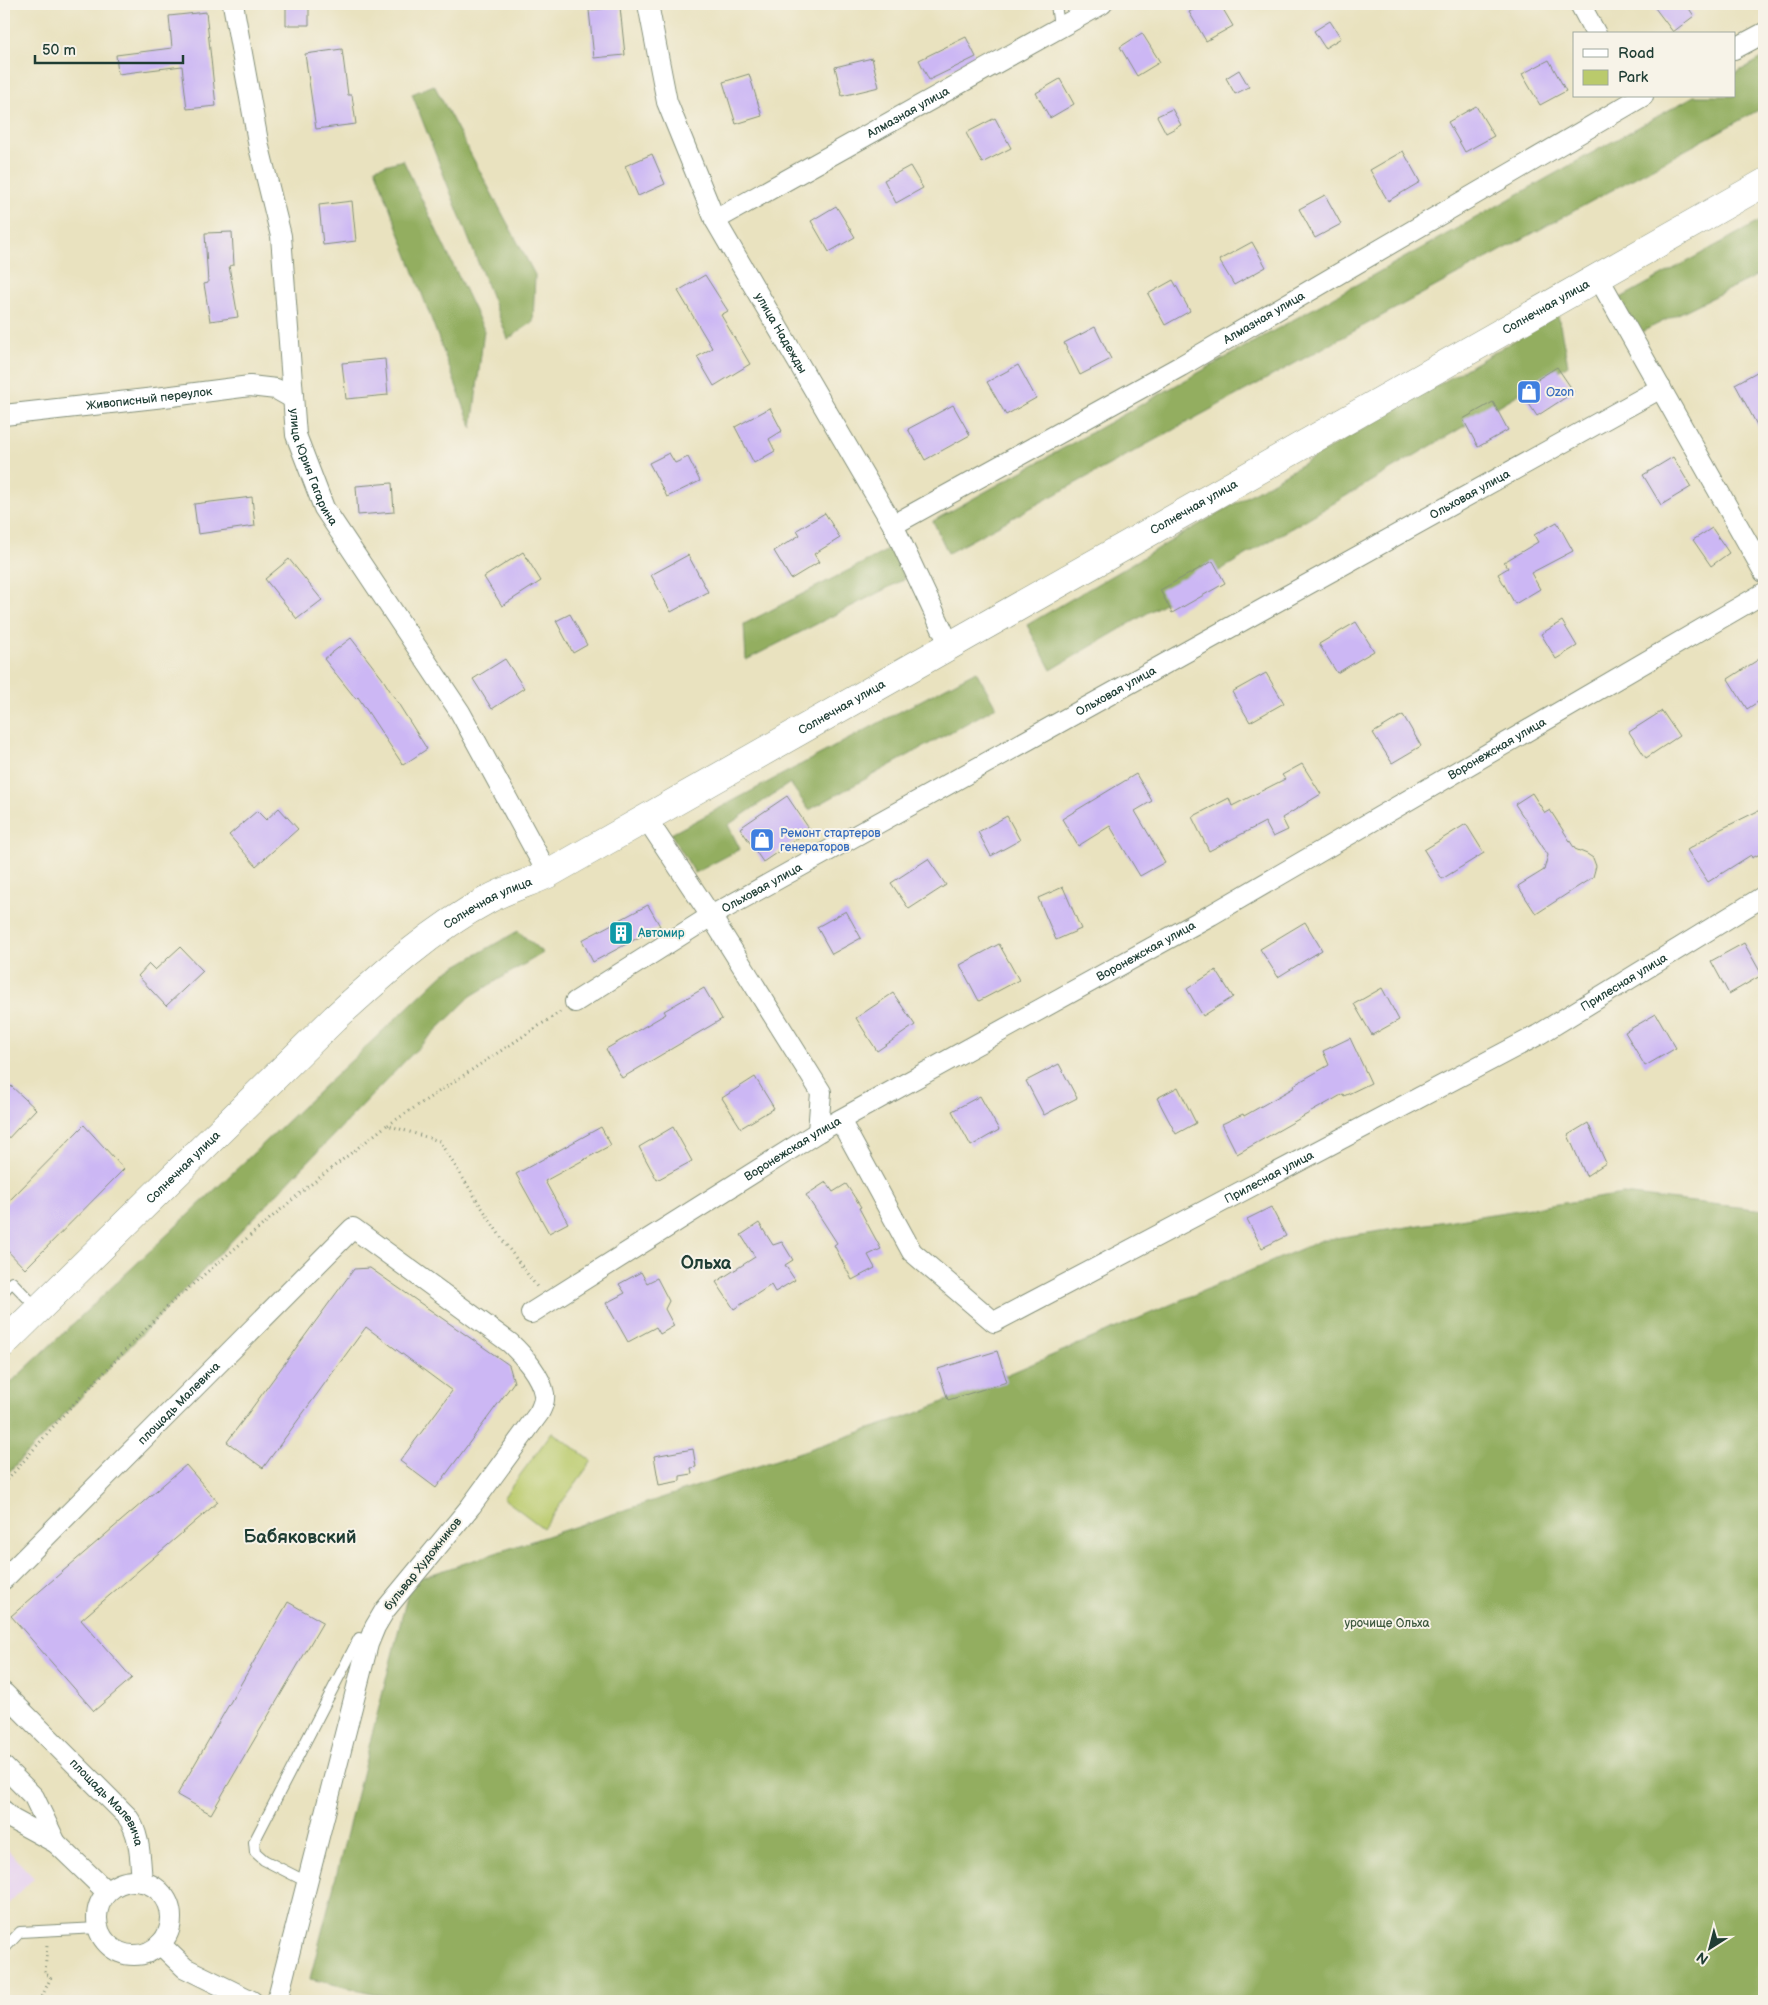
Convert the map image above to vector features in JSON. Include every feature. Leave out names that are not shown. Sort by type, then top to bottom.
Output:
[{"type":"street","name":"улица Юрия Гагарина","points":[[233,4],[259,147],[281,236],[296,436],[324,508],[460,712],[548,874]]},
{"type":"street","name":"улица Надежды","points":[[648,4],[667,102],[714,220],[893,525],[950,646]]},
{"type":"street","name":"Алмазная улица","points":[[714,220],[1102,4]]},
{"type":"street","points":[[1580,4],[1595,32]]},
{"type":"street","points":[[1736,48],[1764,33]]},
{"type":"street","name":"Алмазная улица","points":[[893,525],[1181,366],[1634,98]]},
{"type":"street","name":"Солнечная улица","points":[[4,1343],[335,1018],[380,977],[431,935],[489,899],[548,874],[1764,183]]},
{"type":"street","points":[[1598,277],[1764,572]]},
{"type":"street","name":"Живописный переулок","points":[[4,415],[250,386],[276,389],[292,398]]},
{"type":"street","name":"Ольховая улица","points":[[575,1002],[711,916],[1661,388]]},
{"type":"street","name":"Воронежская улица","points":[[531,1313],[818,1132],[1212,915],[1764,593]]},
{"type":"street","points":[[646,818],[711,916],[821,1092],[818,1132]]},
{"type":"street","name":"Прилесная улица","points":[[840,1120],[912,1252],[994,1322],[1538,1035],[1764,896]]},
{"type":"street","name":"площадь Малевича","points":[[4,1579],[353,1228]]},
{"type":"street","name":"бульвар Художников","points":[[277,2001],[368,1644],[375,1627],[385,1610],[471,1506],[544,1404],[544,1393],[523,1355],[510,1343],[353,1228]]},
{"type":"street","name":"площадь Малевича","points":[[4,1693],[128,1816],[137,1836],[142,1882]]},
{"type":"street","points":[[4,1767],[34,1797],[56,1843]]},
{"type":"street","points":[[4,1811],[12,1819],[56,1843],[107,1892]]},
{"type":"street","points":[[129,1881],[142,1882],[154,1887],[163,1896],[169,1908],[170,1920],[167,1933],[160,1944],[150,1951],[138,1955],[125,1954],[113,1949],[104,1940],[98,1928],[97,1915],[100,1903],[107,1892],[117,1885],[129,1881]]},
{"type":"street","points":[[160,1944],[185,1968],[252,2001]]},
{"type":"lane","points":[[1056,4],[1060,27]]},
{"type":"lane","points":[[4,1291],[12,1282],[38,1309]]},
{"type":"lane","points":[[307,1882],[264,1860],[256,1852],[254,1842],[359,1638]]},
{"type":"lane","points":[[4,1949],[20,1932],[98,1928]]},
{"type":"path","points":[[4,1484],[64,1414],[173,1301],[305,1189],[387,1125],[575,1002]]},
{"type":"path","points":[[387,1125],[439,1142],[504,1242],[548,1302]]},
{"type":"path","points":[[40,2001],[51,1977],[45,1974],[47,1945]]},
{"type":"shaded area","points":[[4,1846],[34,1878],[4,1908]]},
{"type":"green space","points":[[1764,57],[1764,107],[948,553],[933,521],[1690,98],[1736,98],[1736,73]]},
{"type":"green space","points":[[434,85],[535,275],[533,322],[508,339],[412,94]]},
{"type":"green space","points":[[403,160],[484,330],[472,428],[375,168]]},
{"type":"green space","points":[[1764,219],[1764,272],[1627,339],[1617,300]]},
{"type":"green space","points":[[1558,315],[1568,365],[1051,670],[1027,625]]},
{"type":"green space","points":[[892,548],[905,579],[746,660],[744,624]]},
{"type":"green space","points":[[976,671],[996,707],[809,810],[790,783],[728,825],[740,849],[695,873],[671,834]]},
{"type":"green space","points":[[518,931],[543,953],[471,996],[404,1062],[4,1477],[4,1389],[444,973]]},
{"type":"green space","name":"урочище Ольха","points":[[1623,1194],[1764,1210],[1764,2001],[408,2001],[310,1979],[411,1581],[915,1414],[1322,1240]]},
{"type":"green space","points":[[552,1432],[592,1461],[543,1528],[503,1498]]},
{"type":"building","points":[[286,4],[309,4],[309,25],[286,25]]},
{"type":"building","points":[[1204,4],[1220,4],[1233,26],[1206,41],[1189,12]]},
{"type":"building","points":[[1652,4],[1686,4],[1694,16],[1673,32]]},
{"type":"building","points":[[620,7],[625,55],[594,58],[589,10]]},
{"type":"building","points":[[206,12],[216,106],[187,109],[182,66],[118,74],[116,55],[172,48],[169,16]]},
{"type":"building","points":[[1330,21],[1341,38],[1325,48],[1314,31]]},
{"type":"building","points":[[1142,33],[1160,62],[1137,76],[1120,47]]},
{"type":"building","points":[[966,37],[976,57],[929,80],[919,60]]},
{"type":"building","points":[[342,49],[348,95],[352,95],[356,124],[316,129],[305,54]]},
{"type":"building","points":[[872,58],[879,87],[842,96],[835,67]]},
{"type":"building","points":[[1549,60],[1566,91],[1540,105],[1522,74]]},
{"type":"building","points":[[1239,70],[1249,87],[1235,94],[1226,78]]},
{"type":"building","points":[[749,74],[762,116],[736,124],[723,82]]},
{"type":"building","points":[[1060,79],[1074,104],[1050,118],[1036,93]]},
{"type":"building","points":[[1476,106],[1494,136],[1465,152],[1448,122]]},
{"type":"building","points":[[1172,109],[1181,125],[1166,133],[1157,116]]},
{"type":"building","points":[[995,118],[1011,148],[982,163],[966,133]]},
{"type":"building","points":[[1403,151],[1420,182],[1388,201],[1370,170]]},
{"type":"building","points":[[652,154],[665,184],[638,196],[625,166]]},
{"type":"building","points":[[910,166],[923,188],[896,203],[884,180]]},
{"type":"building","points":[[1325,195],[1341,224],[1315,238],[1299,209]]},
{"type":"building","points":[[352,201],[356,241],[323,245],[319,205]]},
{"type":"building","points":[[836,206],[855,237],[829,252],[811,221]]},
{"type":"building","points":[[232,232],[234,265],[229,266],[238,317],[210,321],[204,284],[208,283],[205,233]]},
{"type":"building","points":[[1252,242],[1266,267],[1234,285],[1219,260]]},
{"type":"building","points":[[705,275],[728,311],[721,315],[750,364],[714,386],[697,357],[712,348],[678,291]]},
{"type":"building","points":[[1173,280],[1190,311],[1165,325],[1148,294]]},
{"type":"building","points":[[1095,327],[1111,359],[1080,375],[1064,343]]},
{"type":"building","points":[[385,359],[388,395],[346,399],[342,363]]},
{"type":"building","points":[[1018,365],[1036,398],[1006,415],[987,382]]},
{"type":"building","points":[[1557,367],[1574,392],[1537,416],[1520,390]]},
{"type":"building","points":[[1764,368],[1764,438],[1735,384]]},
{"type":"building","points":[[1493,402],[1508,430],[1478,447],[1463,419]]},
{"type":"building","points":[[953,405],[970,435],[925,460],[908,429]]},
{"type":"building","points":[[770,408],[782,431],[769,439],[775,451],[754,463],[735,427]]},
{"type":"building","points":[[669,453],[675,463],[688,457],[700,481],[667,497],[649,463]]},
{"type":"building","points":[[1673,457],[1691,487],[1661,505],[1643,475]]},
{"type":"building","points":[[392,483],[394,512],[358,515],[356,486]]},
{"type":"building","points":[[252,497],[255,526],[198,534],[194,504]]},
{"type":"building","points":[[825,513],[840,538],[814,554],[819,562],[791,579],[774,551],[800,535],[797,530]]},
{"type":"building","points":[[1557,522],[1573,551],[1531,573],[1540,589],[1515,604],[1498,574],[1508,568],[1504,562],[1538,542],[1534,535]]},
{"type":"building","points":[[1712,528],[1729,553],[1711,566],[1693,540]]},
{"type":"building","points":[[523,552],[541,581],[502,606],[484,577]]},
{"type":"building","points":[[688,555],[708,592],[671,612],[651,575]]},
{"type":"building","points":[[289,559],[322,600],[297,619],[265,579]]},
{"type":"building","points":[[1213,561],[1225,583],[1172,613],[1160,590]]},
{"type":"building","points":[[570,614],[587,645],[573,653],[556,621]]},
{"type":"building","points":[[1562,621],[1577,646],[1556,659],[1541,634]]},
{"type":"building","points":[[1356,622],[1374,651],[1337,673],[1319,644]]},
{"type":"building","points":[[351,638],[382,678],[427,749],[403,765],[358,697],[356,699],[324,659]]},
{"type":"building","points":[[1764,656],[1764,698],[1747,709],[1728,679]]},
{"type":"building","points":[[505,659],[524,688],[492,709],[473,679]]},
{"type":"building","points":[[1266,673],[1284,703],[1250,722],[1232,692]]},
{"type":"building","points":[[1662,711],[1679,736],[1646,758],[1629,732]]},
{"type":"building","points":[[1403,715],[1421,746],[1392,763],[1373,733]]},
{"type":"building","points":[[1302,764],[1321,794],[1282,818],[1288,830],[1273,837],[1265,822],[1209,851],[1192,817],[1229,798],[1232,806],[1285,779],[1282,775]]},
{"type":"building","points":[[1136,774],[1152,801],[1135,811],[1165,862],[1140,876],[1110,826],[1078,846],[1062,819]]},
{"type":"building","points":[[1532,793],[1545,813],[1550,810],[1575,849],[1593,858],[1596,866],[1593,877],[1536,914],[1518,886],[1544,870],[1548,855],[1515,804]]},
{"type":"building","points":[[787,796],[810,830],[763,862],[740,828]]},
{"type":"building","points":[[279,808],[298,829],[256,866],[229,835],[257,811],[266,820]]},
{"type":"building","points":[[1764,808],[1764,852],[1752,858],[1751,855],[1708,882],[1687,850],[1719,830]]},
{"type":"building","points":[[1007,816],[1020,840],[991,856],[978,832]]},
{"type":"building","points":[[1466,824],[1484,853],[1442,879],[1424,850]]},
{"type":"building","points":[[928,859],[946,885],[909,909],[891,883]]},
{"type":"building","points":[[1063,887],[1081,929],[1056,940],[1038,898]]},
{"type":"building","name":"Автомир","points":[[648,905],[660,926],[593,962],[582,940]]},
{"type":"building","points":[[846,911],[861,938],[832,954],[817,927]]},
{"type":"building","points":[[1305,922],[1322,950],[1278,977],[1260,949]]},
{"type":"building","points":[[1744,943],[1762,975],[1729,994],[1711,961]]},
{"type":"building","points":[[999,944],[1019,980],[979,1001],[960,965]]},
{"type":"building","points":[[180,947],[203,971],[166,1006],[138,976],[149,964],[155,970]]},
{"type":"building","points":[[1216,970],[1233,997],[1203,1016],[1187,989]]},
{"type":"building","points":[[704,988],[722,1019],[622,1078],[606,1049],[666,1014],[664,1011]]},
{"type":"building","points":[[1382,988],[1399,1020],[1372,1035],[1354,1004]]},
{"type":"building","points":[[893,993],[915,1025],[877,1051],[856,1018]]},
{"type":"building","points":[[1656,1014],[1676,1048],[1645,1066],[1625,1032]]},
{"type":"building","points":[[1350,1038],[1371,1083],[1344,1096],[1343,1094],[1237,1154],[1222,1124],[1243,1114],[1244,1116],[1329,1065],[1323,1051]]},
{"type":"building","points":[[1059,1064],[1077,1098],[1044,1115],[1026,1081]]},
{"type":"building","points":[[755,1077],[774,1108],[741,1128],[722,1098]]},
{"type":"building","points":[[11,1086],[36,1109],[4,1143],[4,1094]]},
{"type":"building","points":[[1178,1087],[1196,1123],[1176,1134],[1157,1098]]},
{"type":"building","points":[[980,1096],[999,1130],[971,1146],[952,1111]]},
{"type":"building","points":[[1588,1123],[1606,1163],[1586,1176],[1568,1135]]},
{"type":"building","points":[[84,1125],[124,1169],[25,1269],[4,1247],[4,1206]]},
{"type":"building","points":[[601,1127],[611,1145],[545,1181],[568,1223],[549,1233],[516,1174]]},
{"type":"building","points":[[673,1127],[692,1161],[657,1180],[639,1147]]},
{"type":"building","points":[[826,1182],[833,1192],[846,1184],[861,1207],[859,1208],[881,1249],[868,1255],[875,1268],[852,1280],[834,1245],[837,1243],[806,1195]]},
{"type":"building","points":[[1271,1207],[1286,1236],[1262,1248],[1247,1219]]},
{"type":"building","points":[[759,1223],[773,1245],[782,1242],[793,1260],[785,1265],[795,1280],[775,1292],[771,1285],[734,1309],[716,1282],[755,1257],[741,1235]]},
{"type":"building","points":[[370,1268],[509,1365],[514,1382],[436,1488],[400,1461],[452,1391],[366,1327],[263,1468],[227,1442],[354,1269]]},
{"type":"building","points":[[641,1272],[647,1283],[657,1278],[669,1301],[665,1309],[674,1326],[660,1334],[656,1327],[628,1342],[606,1303],[625,1293],[619,1284]]},
{"type":"building","points":[[997,1351],[1007,1382],[948,1400],[938,1369]]},
{"type":"building","points":[[693,1449],[696,1467],[691,1468],[692,1474],[680,1476],[680,1481],[659,1485],[654,1456]]},
{"type":"building","points":[[186,1465],[218,1502],[81,1620],[132,1678],[94,1711],[11,1616]]},
{"type":"building","points":[[288,1602],[323,1622],[211,1814],[177,1795]]},
{"type":"place","name":"Ozon","points":[[1529,392]]},
{"type":"place","name":"Ремонт стартеров генераторов","points":[[762,840]]},
{"type":"place","name":"Автомир","points":[[621,933]]},
{"type":"district","name":"Ольха","points":[[706,1263]]},
{"type":"district","name":"Бабяковский","points":[[300,1537]]}]
